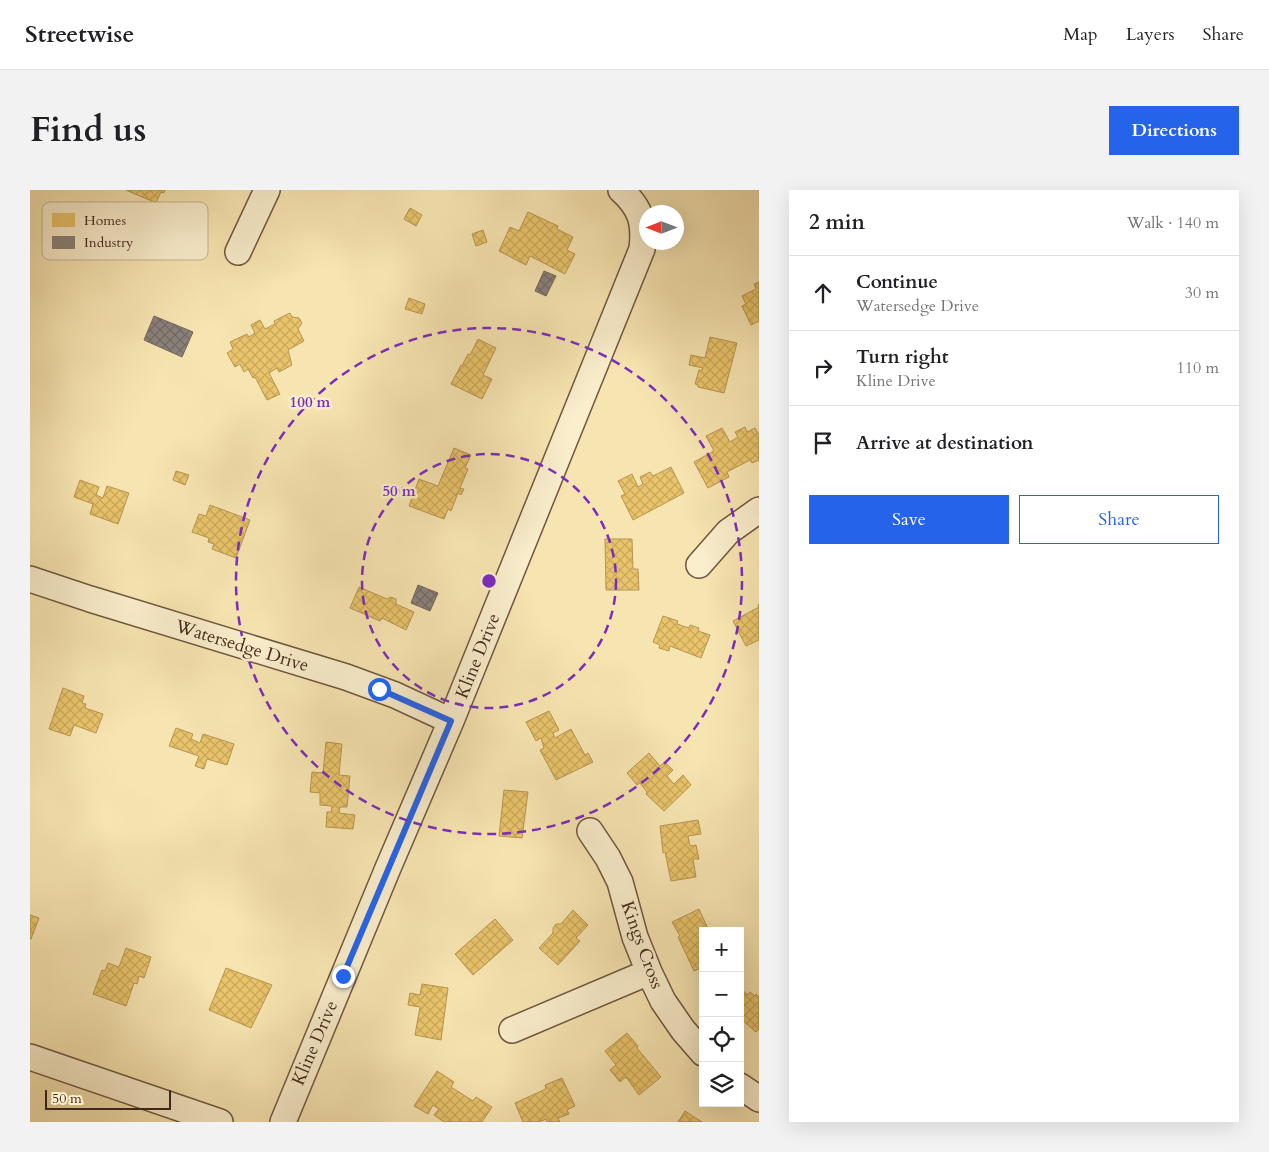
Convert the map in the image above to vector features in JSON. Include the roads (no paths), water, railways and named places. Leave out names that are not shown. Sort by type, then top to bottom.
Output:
[{"type":"street","points":[[238,252],[267,190]]},
{"type":"street","name":"Kline Drive","points":[[283,1122],[384,877],[451,721],[642,249],[644,233],[641,218],[635,206],[621,190]]},
{"type":"street","points":[[699,565],[728,532],[759,510]]},
{"type":"street","name":"Watersedge Drive","points":[[30,579],[90,600],[346,677],[395,695],[451,721]]},
{"type":"street","name":"Kings Cross","points":[[590,831],[608,858],[620,882],[635,937],[663,1001],[683,1030],[699,1048]]},
{"type":"street","points":[[512,1030],[649,972]]},
{"type":"street","points":[[30,1057],[220,1122]]},
{"type":"street","points":[[744,1089],[759,1099]]}]
